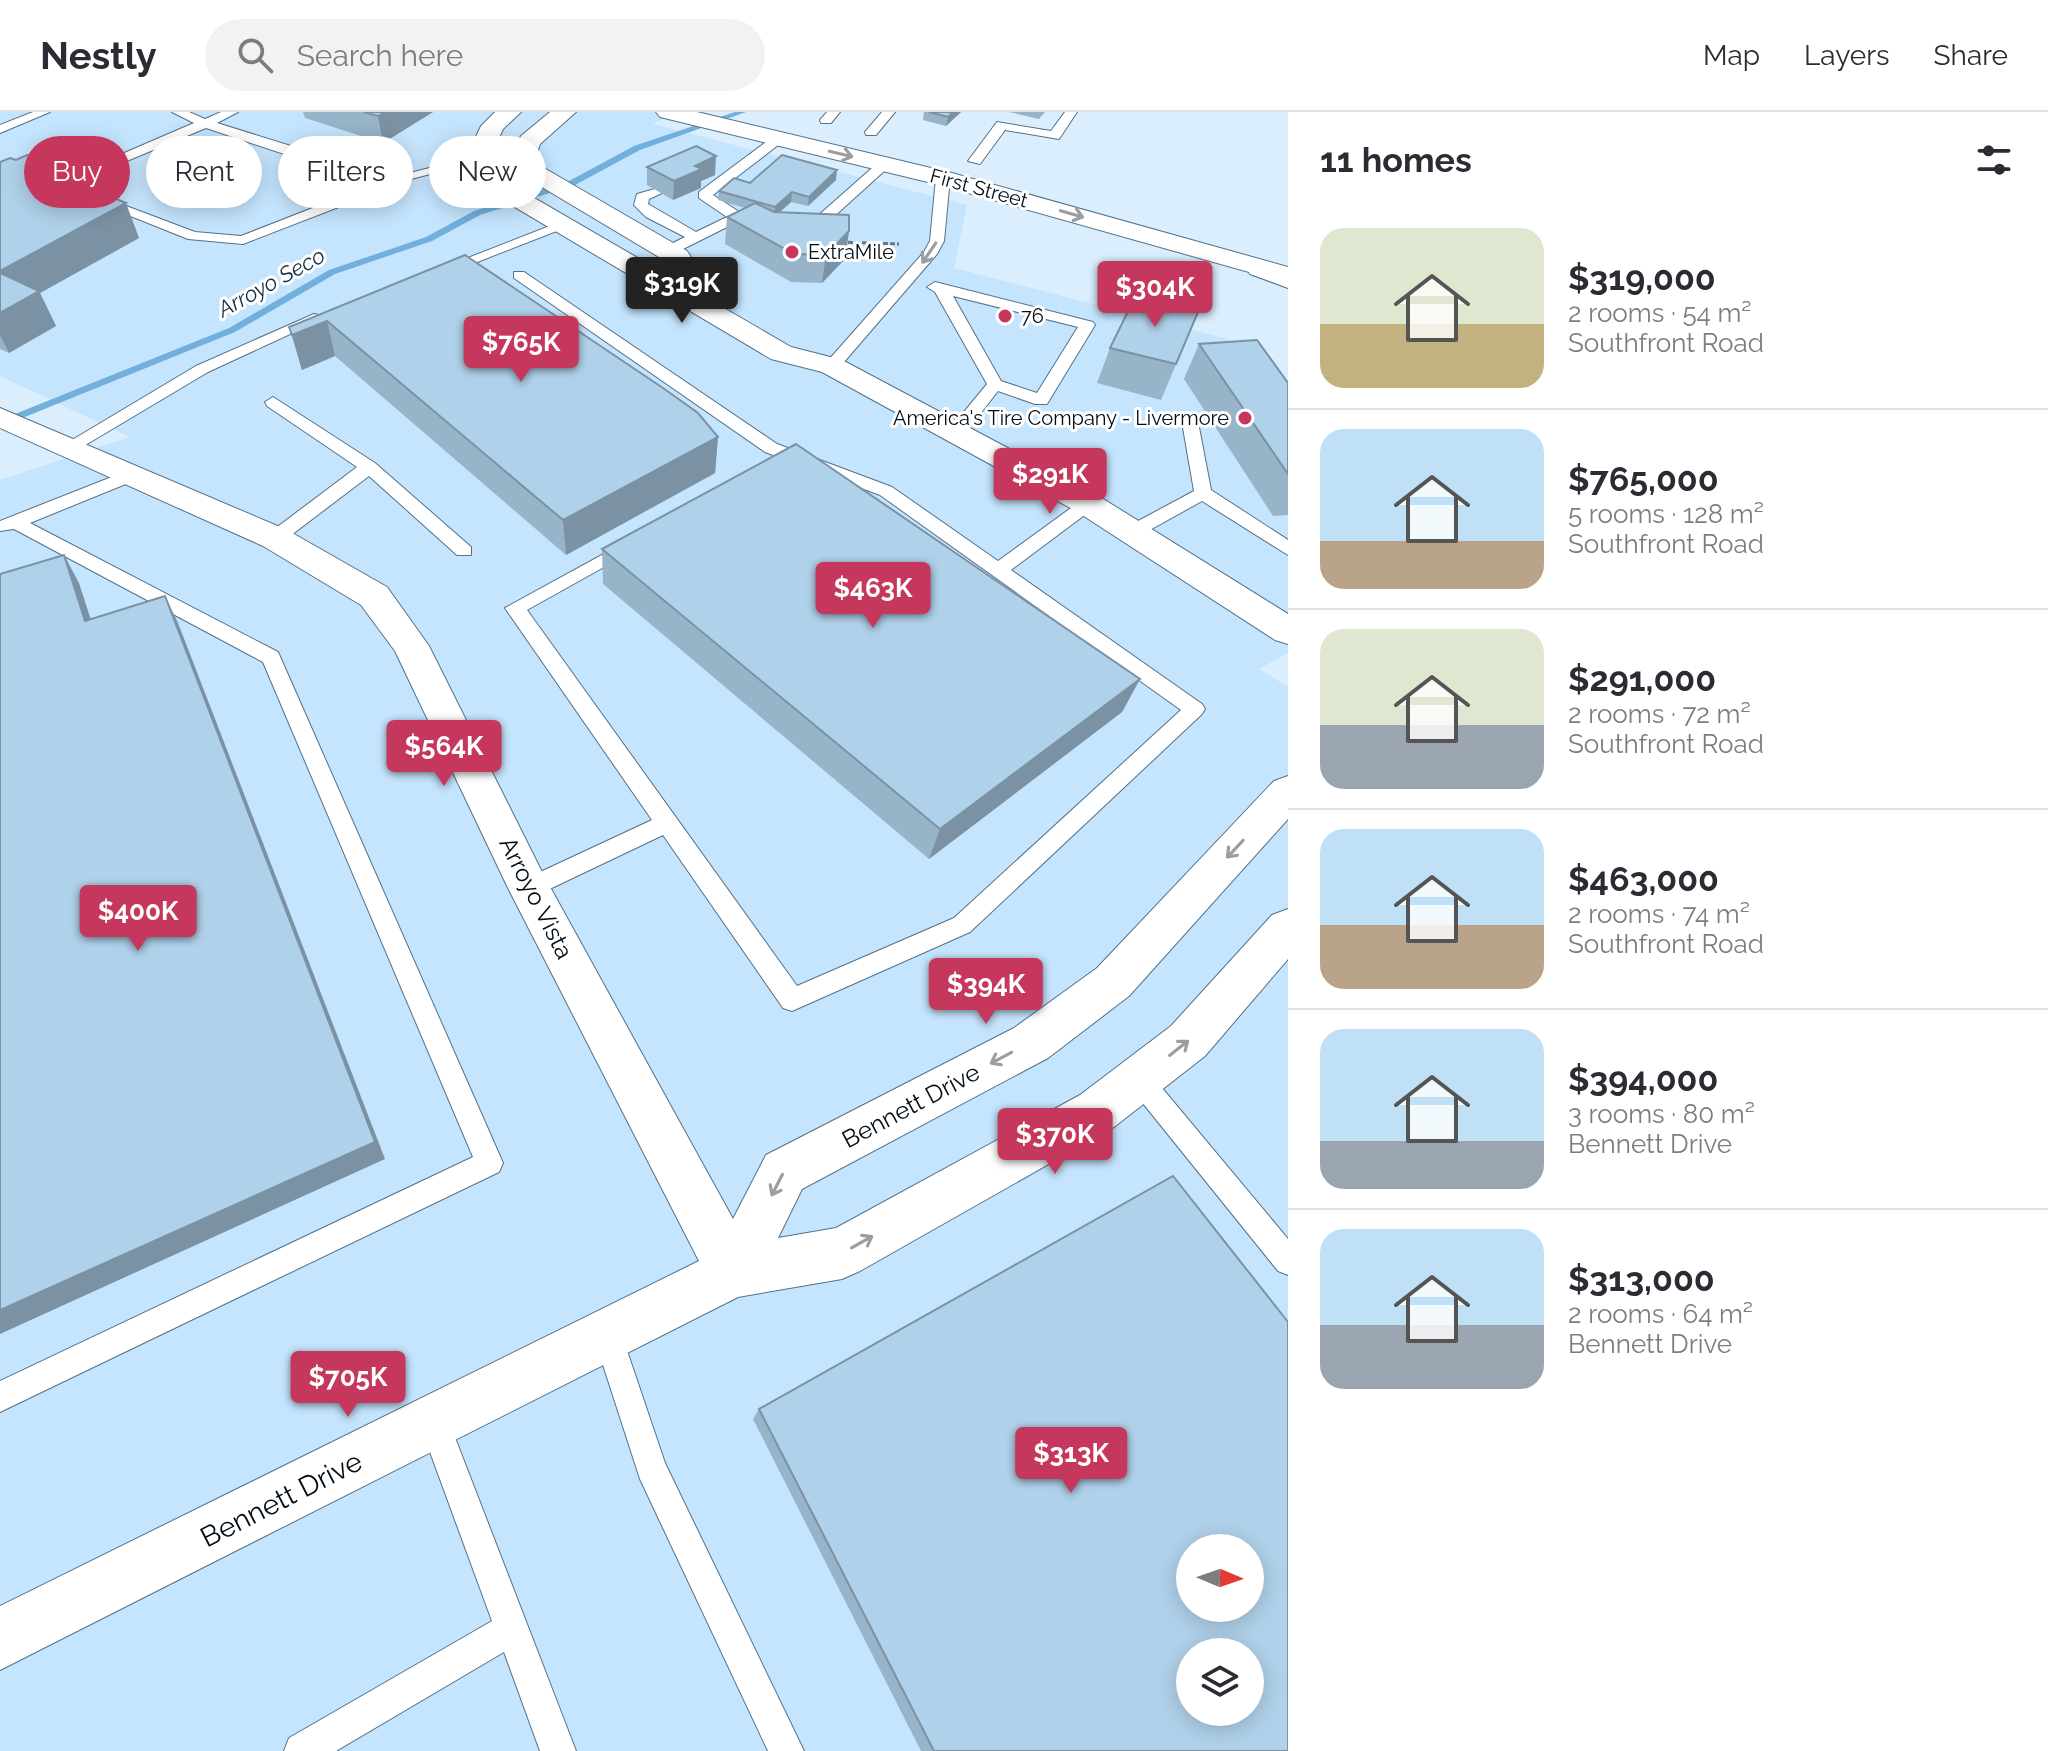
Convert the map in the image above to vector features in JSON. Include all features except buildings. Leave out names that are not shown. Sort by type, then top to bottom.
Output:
[{"type":"main road","points":[[488,136],[509,112]]},
{"type":"main road","points":[[564,112],[529,141],[525,153],[534,172],[706,274]]},
{"type":"main road","name":"First Street","points":[[671,113],[885,164],[944,165],[975,161],[1005,169]]},
{"type":"main road","points":[[801,113],[830,116],[901,140]]},
{"type":"main road","name":"First Street","points":[[944,165],[1288,277]]},
{"type":"main road","points":[[535,208],[781,353],[832,366],[1088,504],[1288,631]]},
{"type":"main road","points":[[797,329],[811,337],[832,366]]},
{"type":"main road","name":"Arroyo Vista","points":[[33,433],[275,538],[374,596],[411,646],[529,888],[733,1272]]},
{"type":"main road","name":"Bennett Drive","points":[[733,1272],[784,1172],[1031,1043],[1113,982],[1288,792]]},
{"type":"main road","name":"Bennett Drive","points":[[0,1639],[733,1272],[842,1253],[1097,1111],[1188,1041],[1288,928]]},
{"type":"lane","points":[[0,129],[44,112]]},
{"type":"lane","points":[[178,112],[278,146]]},
{"type":"lane","points":[[232,112],[52,183],[193,236],[221,240],[243,240],[324,208]]},
{"type":"lane","points":[[871,132],[889,112]]},
{"type":"lane","points":[[975,161],[1002,125],[1054,136],[1071,112]]},
{"type":"lane","points":[[772,137],[704,195],[737,217],[814,227],[885,164]]},
{"type":"lane","points":[[832,366],[937,241],[944,165]]},
{"type":"lane","points":[[713,167],[738,169]]},
{"type":"lane","points":[[657,190],[642,197],[641,205],[651,214],[696,237]]},
{"type":"lane","points":[[668,251],[737,217]]},
{"type":"lane","points":[[421,279],[561,223]]},
{"type":"lane","points":[[519,275],[771,448],[886,491],[1195,709],[962,925],[792,1000],[515,608],[653,535]]},
{"type":"lane","points":[[909,278],[941,289],[1087,325],[1041,400],[995,384],[941,289]]},
{"type":"lane","points":[[33,433],[202,369],[333,311]]},
{"type":"lane","points":[[956,433],[995,384]]},
{"type":"lane","points":[[273,402],[369,467],[464,551]]},
{"type":"lane","points":[[1190,422],[1203,493],[1288,549]]},
{"type":"lane","points":[[771,469],[786,453]]},
{"type":"lane","points":[[275,538],[369,467]]},
{"type":"lane","points":[[8,525],[132,475]]},
{"type":"lane","points":[[1132,532],[1203,493]]},
{"type":"lane","points":[[998,570],[1088,504]]},
{"type":"lane","points":[[0,1397],[489,1163],[271,657],[8,525]]},
{"type":"lane","points":[[529,888],[667,823]]},
{"type":"lane","points":[[1138,1078],[1288,1261]]},
{"type":"lane","points":[[608,1334],[651,1468],[786,1751]]},
{"type":"lane","points":[[434,1422],[558,1751]]},
{"type":"lane","points":[[302,1751],[512,1628]]},
{"type":"path","points":[[840,242],[912,245]]},
{"type":"shaded area","points":[[0,112],[677,112],[653,124],[967,205],[954,268],[1228,339],[1288,426],[1288,653],[1259,669],[1288,687],[1288,1751],[0,1751],[0,480],[130,437],[0,376]]},
{"type":"waterway","name":"Arroyo Seco","points":[[0,424],[232,330],[332,272],[429,239],[477,213],[572,183],[637,148],[742,112]]},
{"type":"place","name":"ExtraMile","points":[[792,252]]},
{"type":"place","name":"76","points":[[1005,316]]},
{"type":"place","name":"America's Tire Company - Livermore","points":[[1245,418]]}]
